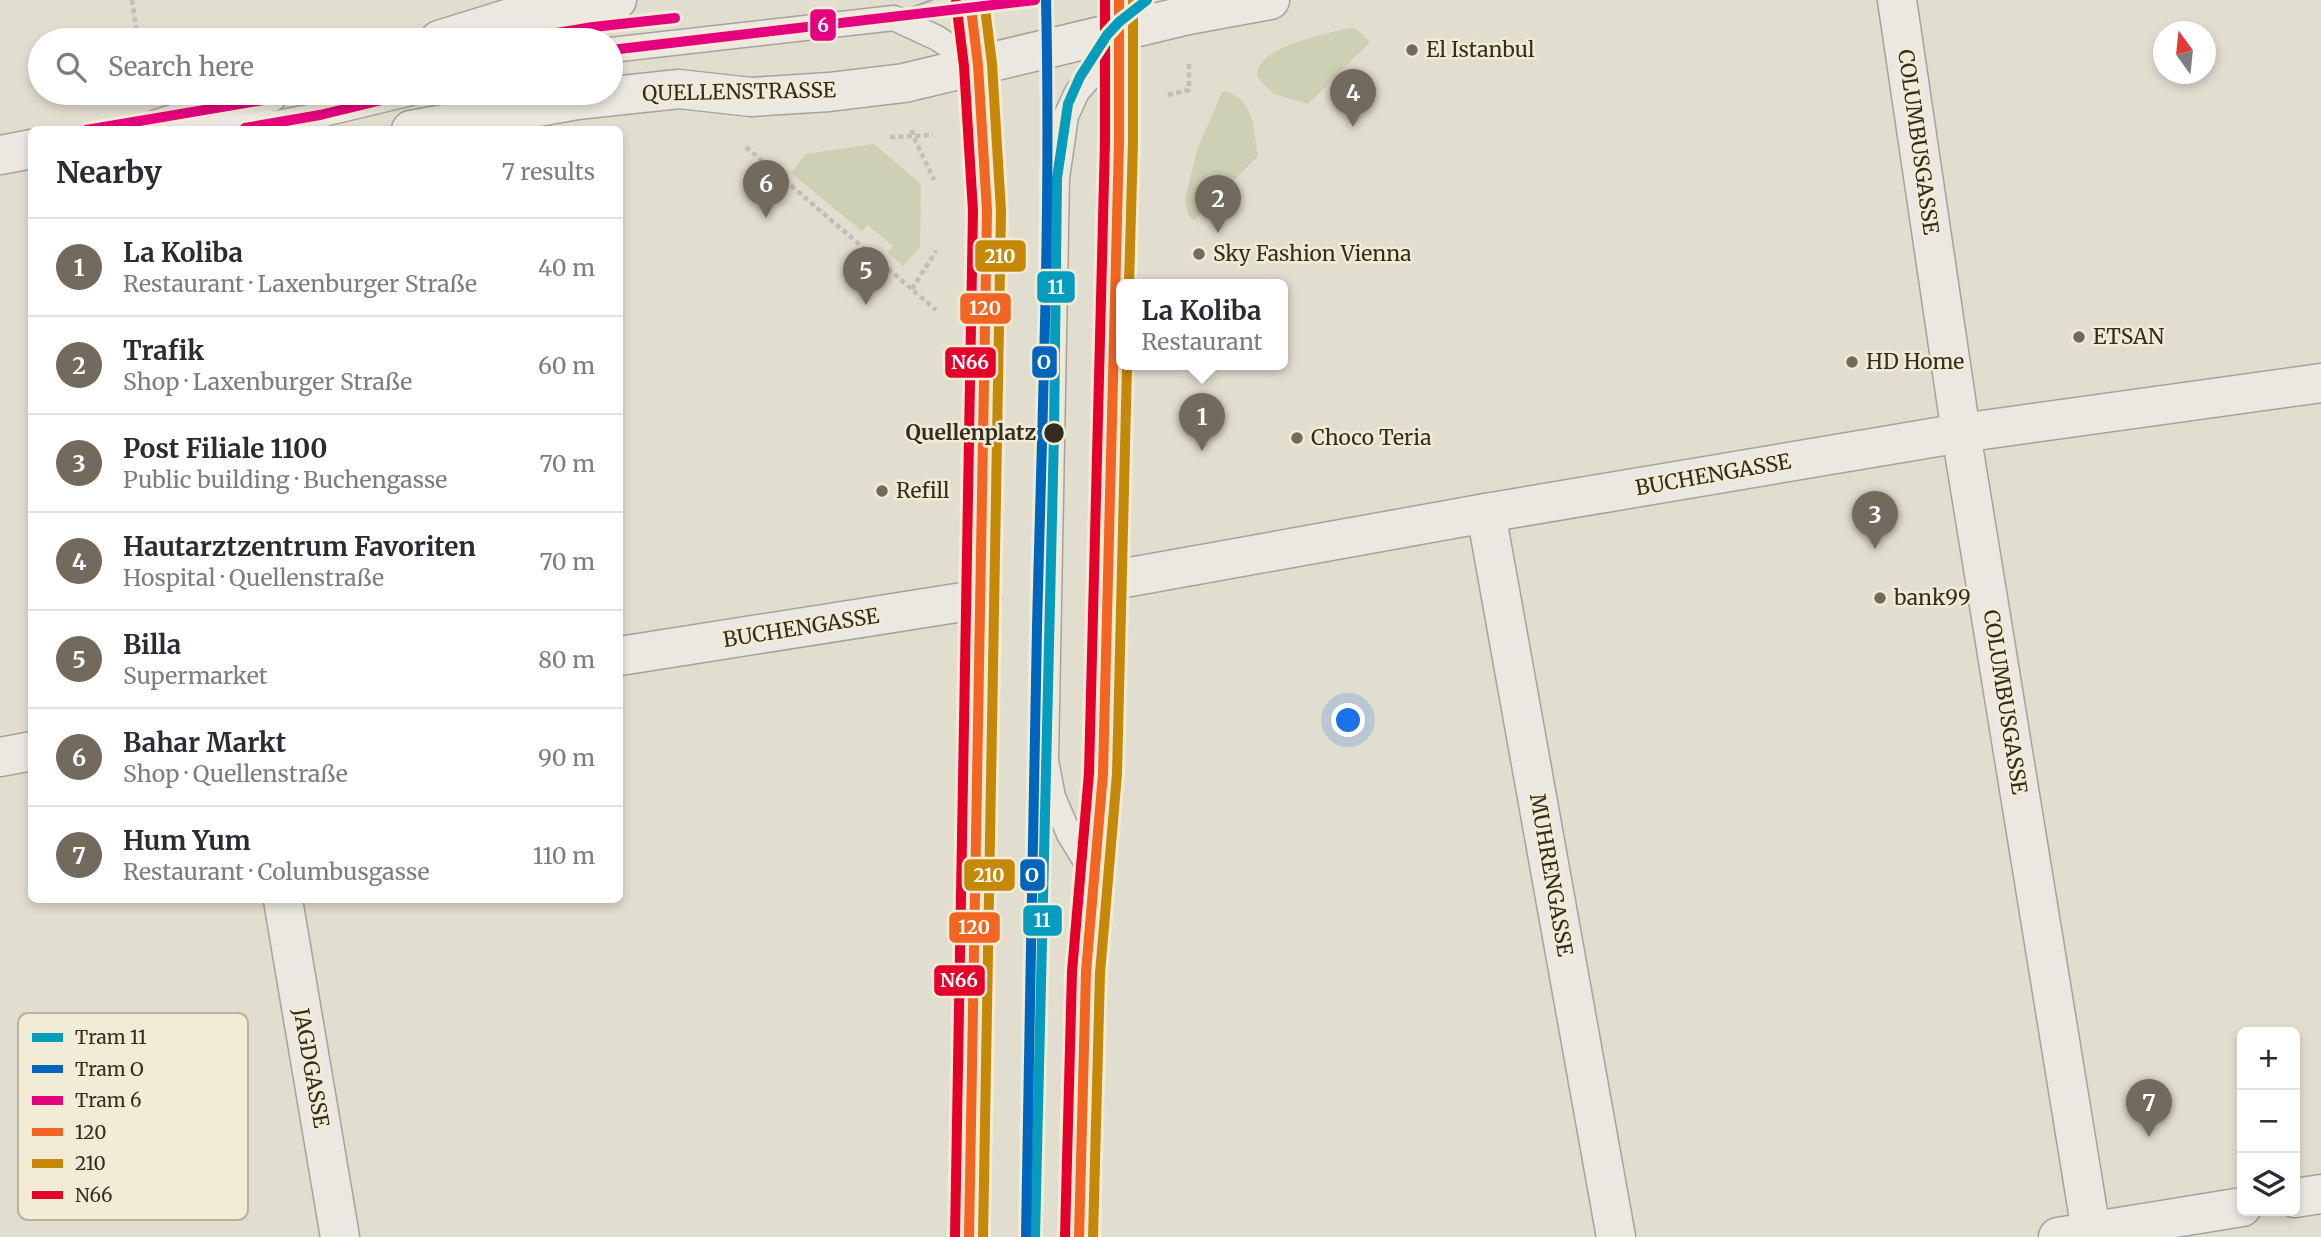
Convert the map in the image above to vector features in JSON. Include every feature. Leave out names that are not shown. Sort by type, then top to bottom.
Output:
[{"type":"main road","points":[[969,1237],[987,211],[978,65],[970,0]]},
{"type":"main road","points":[[1079,1237],[1086,972],[1103,774],[1119,141],[1119,16]]},
{"type":"street","points":[[478,28],[513,17],[617,0]]},
{"type":"street","name":"QUELLENSTRASSE","points":[[623,95],[679,89],[751,97],[904,83],[978,65],[1119,16],[1188,15],[1270,0]]},
{"type":"street","name":"COLUMBUSGASSE","points":[[1897,0],[2081,1235]]},
{"type":"street","points":[[167,126],[232,105]]},
{"type":"street","name":"QUELLENSTRASSE","points":[[433,126],[549,105]]},
{"type":"street","points":[[0,155],[28,150]]},
{"type":"street","name":"BUCHENGASSE","points":[[1108,581],[1486,513],[1961,433],[2321,383]]},
{"type":"street","name":"MUHRENGASSE","points":[[1486,513],[1616,1237]]},
{"type":"street","name":"BUCHENGASSE","points":[[623,656],[982,599]]},
{"type":"street","points":[[0,757],[28,752]]},
{"type":"street","name":"JAGDGASSE","points":[[284,903],[340,1237]]},
{"type":"street","points":[[2300,1197],[2321,1194]]},
{"type":"street","points":[[2081,1235],[2237,1208]]},
{"type":"lane","points":[[1095,877],[1069,834],[1053,797],[1046,760],[1056,178],[1066,116],[1077,92],[1097,69],[1119,16]]},
{"type":"lane","points":[[623,49],[894,18],[937,38],[978,65]]},
{"type":"lane","points":[[189,126],[220,123],[271,124],[361,105]]},
{"type":"path","points":[[132,0],[136,28]]},
{"type":"path","points":[[887,137],[913,136],[937,186]]},
{"type":"path","points":[[755,143],[743,144],[937,310]]},
{"type":"path","points":[[912,289],[936,252],[936,238]]},
{"type":"green space","points":[[1348,28],[1356,29],[1370,42],[1308,104],[1274,94],[1257,77],[1259,66],[1279,50],[1309,38]]},
{"type":"green space","points":[[1226,91],[1243,102],[1248,110],[1254,127],[1258,156],[1194,220],[1189,216],[1185,200],[1197,150],[1222,92]]},
{"type":"green space","points":[[874,144],[921,184],[920,247],[903,266],[888,253],[893,246],[868,225],[862,231],[791,173],[806,154]]},
{"type":"tram line","points":[[856,22],[893,14],[932,0]]},
{"type":"tram line","name":"6","points":[[623,49],[1035,0]]},
{"type":"tram line","name":"O","points":[[1026,1237],[1035,704],[1047,235],[1046,0]]},
{"type":"tram line","name":"11","points":[[1035,1237],[1054,433],[1057,178],[1068,104],[1080,77],[1107,35],[1147,0]]},
{"type":"tram line","name":"6","points":[[587,28],[675,18]]},
{"type":"tram line","name":"6","points":[[110,126],[234,105]]},
{"type":"tram line","name":"6","points":[[257,126],[361,105]]},
{"type":"transit line","name":"120","points":[[969,1237],[987,211],[978,65],[970,0]]},
{"type":"transit line","name":"210","points":[[983,1237],[1001,211],[992,64],[984,0]]},
{"type":"transit line","name":"N66","points":[[1065,1237],[1072,972],[1089,773],[1105,141],[1105,0]]},
{"type":"transit line","name":"120","points":[[1079,1237],[1086,972],[1103,774],[1119,141],[1119,0]]},
{"type":"transit line","name":"210","points":[[1129,279],[1133,0]]},
{"type":"transit line","name":"N66","points":[[955,1237],[973,211],[964,66],[956,2]]},
{"type":"transit line","name":"210","points":[[1093,1237],[1100,973],[1117,774],[1127,370]]},
{"type":"place","name":"El Istanbul","points":[[1412,50]]},
{"type":"place","name":"Hautarztzentrum Favoriten","points":[[1353,127]]},
{"type":"place","name":"Bahar Markt","points":[[766,218]]},
{"type":"place","name":"Trafik","points":[[1218,233]]},
{"type":"place","name":"Sky Fashion Vienna","points":[[1199,254]]},
{"type":"place","name":"Billa","points":[[866,305]]},
{"type":"place","name":"ETSAN","points":[[2079,337]]},
{"type":"place","name":"HD Home","points":[[1852,362]]},
{"type":"place","name":"Quellenplatz","points":[[1054,433]]},
{"type":"place","name":"Choco Teria","points":[[1297,438]]},
{"type":"place","name":"La Koliba","points":[[1202,451]]},
{"type":"place","name":"Refill","points":[[882,491]]},
{"type":"place","name":"Post Filiale 1100","points":[[1875,549]]},
{"type":"place","name":"bank99","points":[[1880,598]]},
{"type":"place","name":"Hum Yum","points":[[2149,1137]]}]
